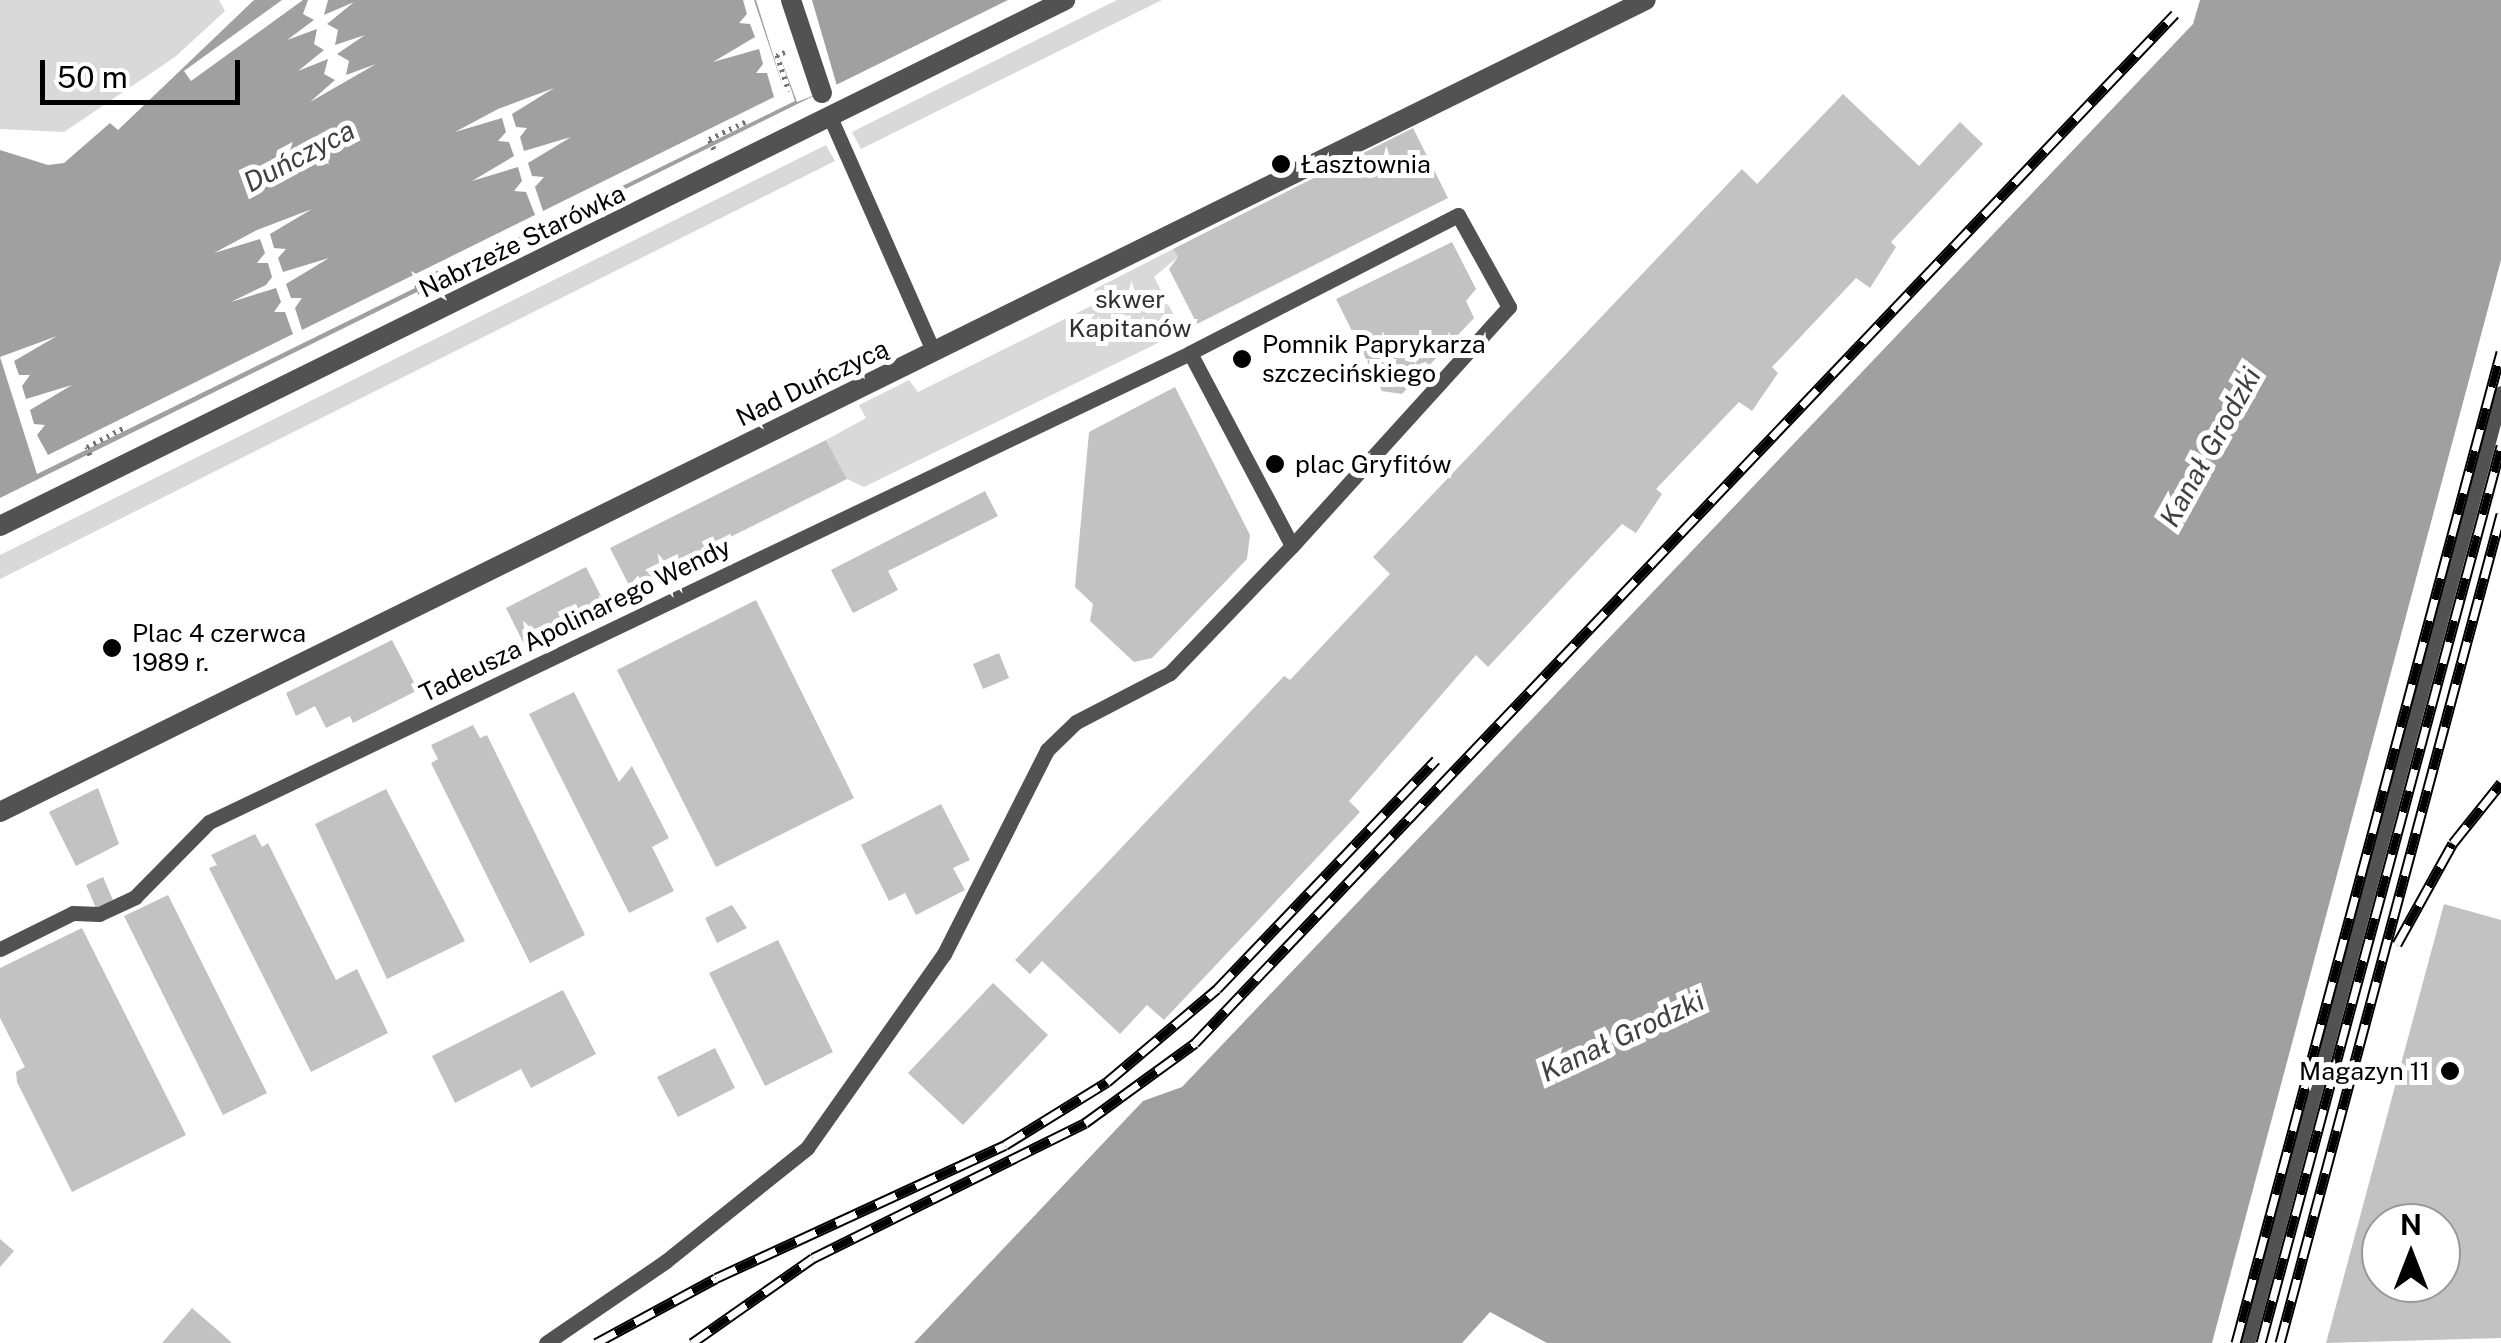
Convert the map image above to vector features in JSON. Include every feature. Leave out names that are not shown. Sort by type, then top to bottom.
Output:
[{"type":"street","points":[[791,0],[830,117]]},
{"type":"street","name":"Nabrzeże Starówka","points":[[0,526],[1065,0]]},
{"type":"street","name":"Nad Duńczycą","points":[[0,812],[1646,0]]},
{"type":"lane","points":[[830,117],[933,351]]},
{"type":"lane","name":"Tadeusza Apolinarego Wendy","points":[[0,949],[74,913],[99,914],[135,896],[209,822],[1190,353],[1458,216],[1509,308],[1292,546]]},
{"type":"lane","points":[[546,1343],[666,1260],[807,1148],[944,954],[1047,750],[1076,722],[1170,673],[1292,546],[1190,353]]},
{"type":"lane","points":[[2247,1343],[2501,393]]},
{"type":"path","points":[[788,51],[777,55],[788,91]]},
{"type":"path","points":[[714,148],[710,139],[749,120]]},
{"type":"path","points":[[421,293],[416,283],[456,264]]},
{"type":"path","points":[[90,455],[86,447],[125,427]]},
{"type":"green space","points":[[0,0],[219,0],[225,11],[175,57],[64,132],[0,129]]},
{"type":"green space","points":[[1117,0],[1162,0],[861,149],[852,132]]},
{"type":"green space","points":[[826,145],[835,161],[0,579],[0,555]]},
{"type":"green space","name":"skwer Kapitanów","points":[[1173,249],[1178,257],[1154,277],[1175,317],[1166,339],[864,487],[847,479],[826,440],[866,418],[859,405],[909,380],[918,392],[1093,305],[1095,289]]},
{"type":"water","name":"Duńczyca","points":[[254,0],[1008,0],[0,498],[0,150],[48,165],[64,163],[110,123],[118,130]]},
{"type":"water","name":"Kanał Grodzki","points":[[2200,0],[2501,0],[2501,260],[2212,1343],[1547,1343],[1490,1312],[1462,1343],[914,1343],[1143,1101],[1182,1087],[2193,24]]},
{"type":"pier","points":[[282,0],[303,0],[191,81],[184,71]]},
{"type":"pier","points":[[308,0],[328,0],[324,15],[354,2],[327,24],[338,30],[335,45],[365,35],[337,54],[349,61],[346,75],[376,64],[310,102],[335,80],[324,74],[328,59],[298,71],[324,50],[314,44],[317,29],[287,40],[314,20],[303,14]]},
{"type":"pier","points":[[743,0],[754,0],[785,93],[756,0],[812,0],[837,86],[797,102],[780,56],[795,101],[37,474],[0,357],[57,336],[14,361],[19,375],[30,375],[22,386],[26,399],[72,385],[30,410],[34,424],[45,425],[37,435],[48,455],[293,334],[285,312],[274,312],[281,302],[276,288],[231,302],[266,285],[272,277],[268,263],[257,263],[265,253],[260,239],[214,253],[257,230],[312,209],[270,234],[274,248],[286,249],[278,258],[283,272],[329,258],[286,284],[291,298],[302,298],[295,308],[302,330],[535,215],[526,192],[514,191],[522,181],[518,167],[472,181],[514,156],[509,142],[498,141],[506,132],[502,118],[455,132],[498,109],[554,88],[512,114],[516,127],[527,128],[520,137],[524,151],[571,137],[528,163],[532,176],[544,177],[535,187],[543,211],[774,97],[767,73],[756,73],[763,64],[759,49],[713,62],[755,37],[750,24],[739,23],[747,14]]},
{"type":"building","points":[[1843,94],[1919,166],[1960,122],[1983,144],[1891,242],[1896,247],[1870,288],[1856,278],[1772,367],[1778,373],[1752,411],[1739,402],[1656,489],[1662,494],[1636,533],[1622,524],[1488,667],[1476,655],[1349,801],[1360,812],[1164,1020],[1147,1005],[1120,1034],[1042,961],[1030,974],[1015,960],[1284,676],[1290,680],[1390,574],[1373,557],[1742,169],[1757,184]]},
{"type":"building","points":[[1413,128],[1448,198],[1197,324],[1169,269],[1178,257],[1173,249]]},
{"type":"building","points":[[1452,242],[1476,289],[1466,301],[1474,318],[1402,394],[1382,391],[1336,299]]},
{"type":"building","points":[[1175,387],[1250,535],[1247,559],[1152,658],[1134,662],[1090,621],[1093,604],[1075,587],[1089,432]]},
{"type":"building","points":[[826,440],[847,479],[630,587],[610,548]]},
{"type":"building","points":[[985,491],[998,516],[888,571],[898,590],[853,613],[831,570]]},
{"type":"building","points":[[586,567],[605,604],[524,644],[506,608]]},
{"type":"building","points":[[756,600],[854,798],[716,867],[617,670]]},
{"type":"building","points":[[392,640],[418,690],[353,723],[350,716],[326,728],[315,706],[296,716],[286,693]]},
{"type":"building","points":[[999,653],[1009,678],[983,689],[973,664]]},
{"type":"building","points":[[574,692],[619,782],[632,766],[669,838],[652,847],[674,891],[629,913],[529,714]]},
{"type":"building","points":[[473,725],[480,738],[487,735],[585,935],[530,963],[431,763],[438,759],[431,745]]},
{"type":"building","points":[[98,788],[119,844],[76,866],[49,812]]},
{"type":"building","points":[[386,789],[465,941],[387,979],[315,824]]},
{"type":"building","points":[[941,804],[970,860],[953,868],[965,890],[916,915],[905,893],[889,901],[861,845]]},
{"type":"building","points":[[255,834],[262,847],[268,843],[336,980],[357,969],[388,1033],[311,1072],[209,868],[217,865],[211,855]]},
{"type":"building","points":[[103,877],[113,900],[96,908],[86,885]]},
{"type":"building","points":[[168,895],[267,1093],[223,1115],[124,916]]},
{"type":"building","name":"Magazyn 11","points":[[2444,904],[2501,920],[2501,1338],[2326,1343],[2361,1213],[2361,1303],[2461,1303],[2461,1203],[2364,1203]]},
{"type":"building","points":[[732,905],[747,928],[717,943],[705,918]]},
{"type":"building","points":[[82,928],[186,1135],[72,1192],[17,1082],[16,1072],[25,1067],[0,1018],[0,968]]},
{"type":"building","points":[[778,940],[833,1052],[765,1086],[709,973]]},
{"type":"building","points":[[993,983],[1048,1035],[963,1125],[908,1073]]},
{"type":"building","points":[[563,990],[596,1054],[531,1088],[521,1069],[455,1103],[432,1056]]},
{"type":"building","points":[[715,1048],[735,1088],[678,1117],[657,1077]]},
{"type":"building","points":[[0,1239],[14,1251],[0,1267]]},
{"type":"building","points":[[192,1308],[222,1334],[232,1343],[162,1343]]},
{"type":"railway","points":[[692,1343],[813,1258],[1085,1123],[1195,1043],[2175,14]]},
{"type":"railway","points":[[2236,1343],[2501,352]]},
{"type":"railway","points":[[2261,1343],[2501,446]]},
{"type":"railway","points":[[2280,1343],[2501,514]]},
{"type":"railway","points":[[596,1343],[716,1278],[1005,1145],[1107,1082],[1217,989],[1436,760]]},
{"type":"railway","points":[[2397,944],[2453,843],[2501,783]]},
{"type":"place","name":"Łasztownia","points":[[1281,164]]},
{"type":"place","name":"Pomnik Paprykarza szczecińskiego","points":[[1242,359]]},
{"type":"place","name":"plac Gryfitów","points":[[1275,464]]},
{"type":"place","name":"Plac 4 czerwca 1989 r.","points":[[112,648]]},
{"type":"place","name":"Magazyn 11","points":[[2450,1071]]}]
